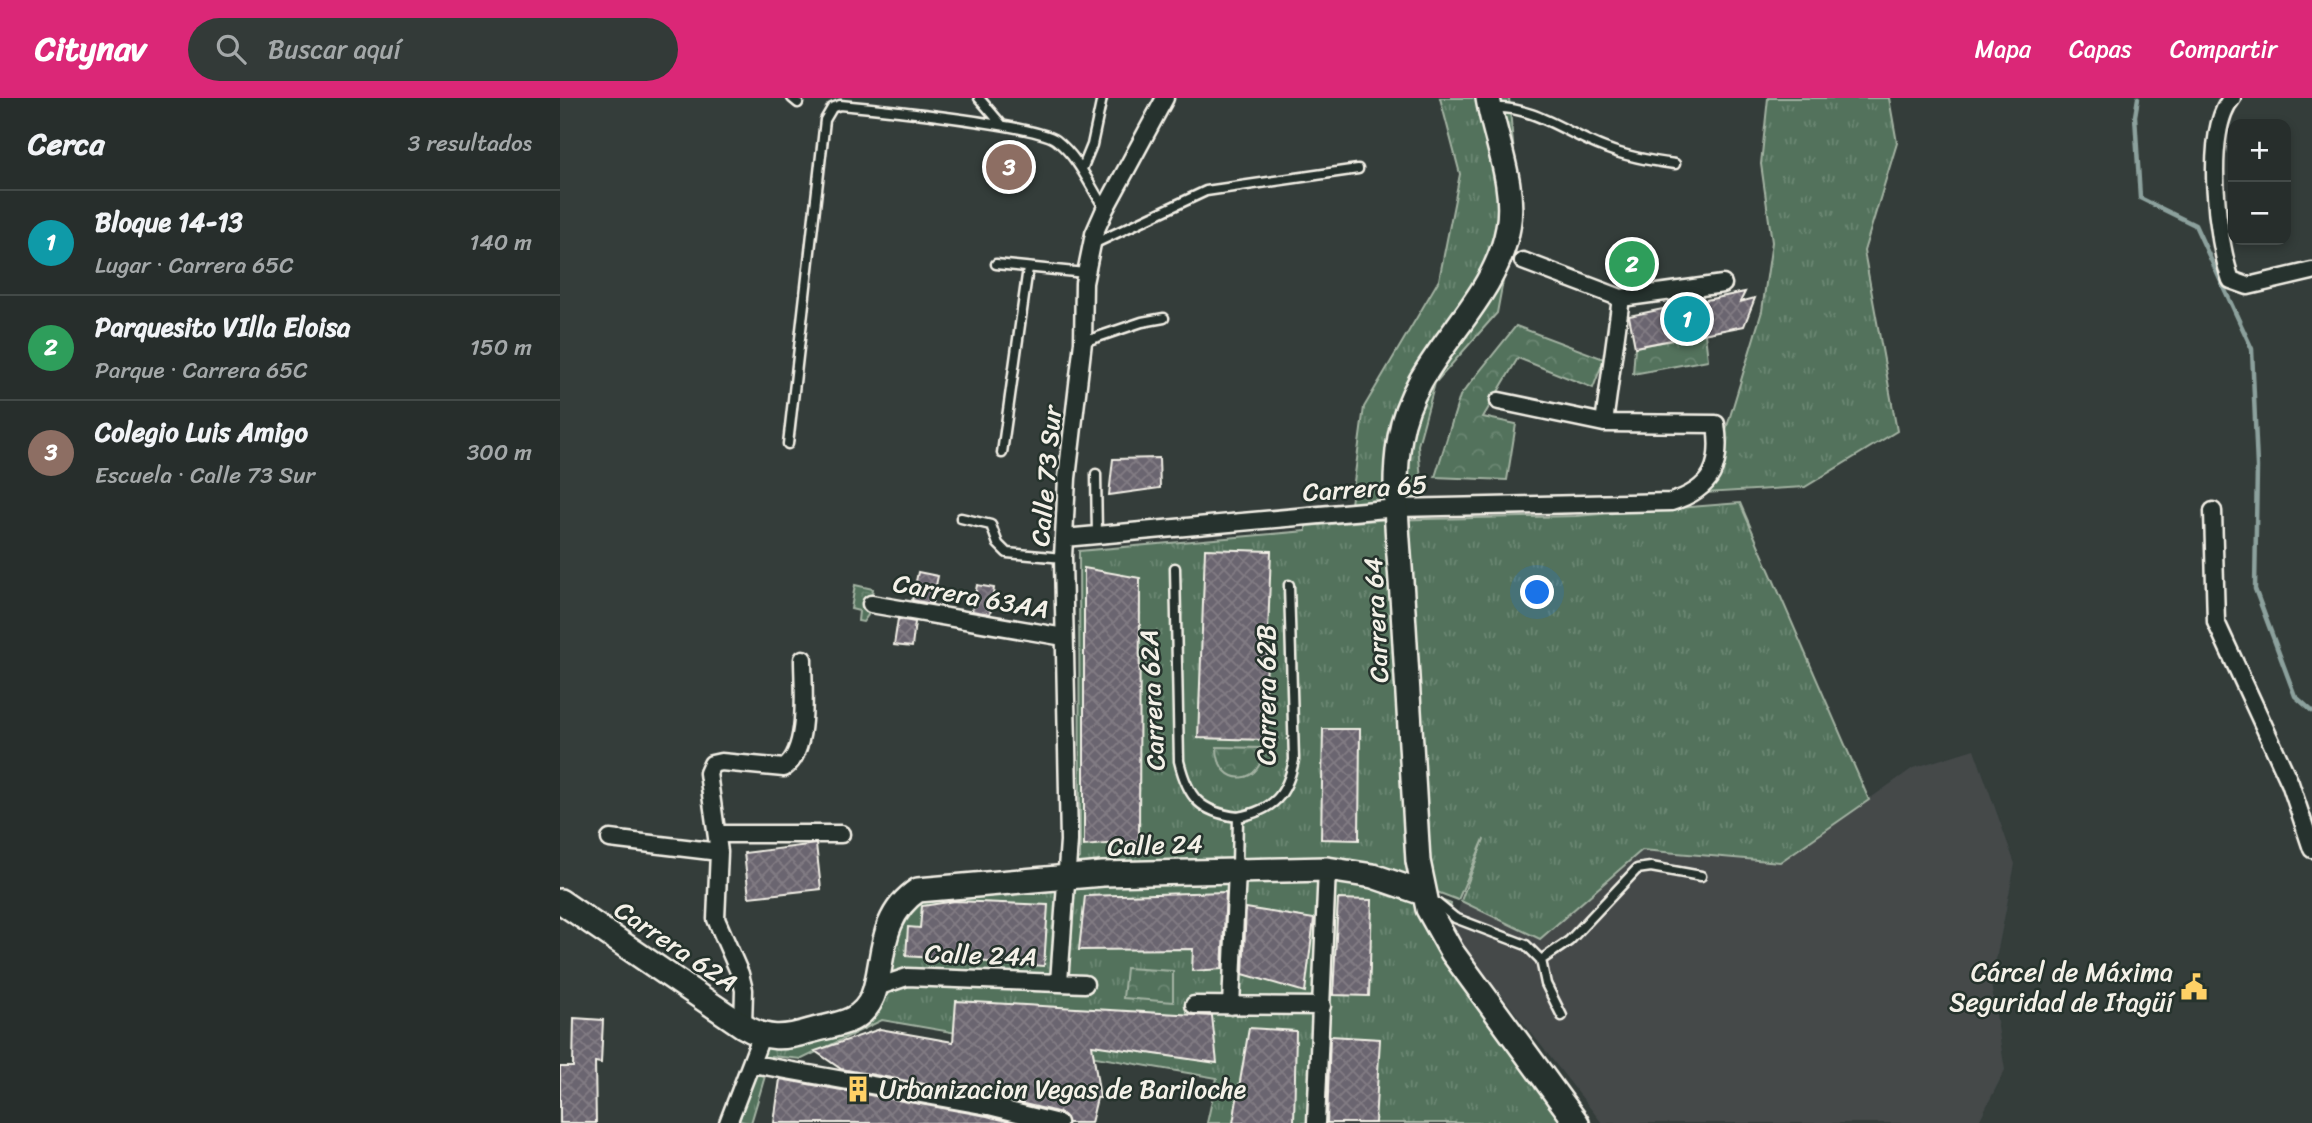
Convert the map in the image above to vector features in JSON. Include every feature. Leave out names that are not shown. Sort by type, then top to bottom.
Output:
[{"type":"street","name":"Calle 73 Sur","points":[[1059,982],[1068,878],[1063,558],[1083,342],[1085,273],[1091,245],[1105,209],[1165,98]]},
{"type":"street","points":[[2232,98],[2223,117],[2215,164],[2218,228],[2231,280],[2248,286],[2312,271]]},
{"type":"street","name":"Carrera 64","points":[[1489,103],[1508,186],[1509,227],[1497,266],[1424,372],[1408,402],[1399,438],[1397,508],[1418,861],[1423,893],[1452,952],[1577,1123]]},
{"type":"street","points":[[1524,261],[1621,298],[1723,284]]},
{"type":"street","points":[[1499,401],[1604,423],[1621,298]]},
{"type":"street","name":"Carrera 65","points":[[1064,538],[1397,508],[1671,502],[1694,495],[1712,473],[1719,448],[1716,424],[1604,423]]},
{"type":"street","points":[[2213,511],[2212,570],[2216,622],[2290,783],[2312,849]]},
{"type":"street","name":"Carrera 63AA","points":[[871,604],[1063,637]]},
{"type":"street","points":[[728,1123],[753,1063],[752,1031],[740,974],[716,919],[719,852],[708,773],[712,764],[784,768],[791,763],[800,741],[803,659]]},
{"type":"street","points":[[718,834],[841,834]]},
{"type":"street","points":[[610,839],[719,852]]},
{"type":"street","points":[[1316,1123],[1327,869]]},
{"type":"street","name":"Calle 24","points":[[877,987],[885,931],[895,910],[918,890],[1103,874],[1327,869],[1373,876],[1423,893]]},
{"type":"street","points":[[1231,1006],[1237,870]]},
{"type":"street","name":"Carrera 62A","points":[[560,901],[752,1031]]},
{"type":"street","name":"Calle 24A","points":[[877,987],[907,977],[1085,984]]},
{"type":"street","points":[[752,1031],[793,1036],[854,1019],[869,1005],[877,987]]},
{"type":"street","points":[[1195,1005],[1322,1006]]},
{"type":"street","points":[[753,1063],[976,1103],[1058,1123]]},
{"type":"lane","points":[[979,98],[1002,125]]},
{"type":"lane","points":[[1083,167],[1092,145],[1102,98]]},
{"type":"lane","points":[[1489,103],[1523,111],[1605,148],[1647,160],[1675,164]]},
{"type":"lane","points":[[788,444],[825,120],[832,107],[840,105],[898,111],[1002,125],[1054,138],[1083,167],[1105,209]]},
{"type":"lane","points":[[1091,245],[1206,191],[1358,169]]},
{"type":"lane","points":[[996,264],[1085,273]]},
{"type":"lane","points":[[1002,453],[1028,268]]},
{"type":"lane","points":[[1083,342],[1164,318]]},
{"type":"lane","points":[[1096,474],[1097,536]]},
{"type":"lane","points":[[961,518],[991,525],[998,544],[1007,553],[1063,558]]},
{"type":"lane","name":"Carrera 62A","points":[[1175,568],[1179,761],[1185,784],[1196,800],[1213,814],[1238,817]]},
{"type":"lane","name":"Carrera 62B","points":[[1238,817],[1259,813],[1274,803],[1289,783],[1294,760],[1289,585]]},
{"type":"lane","points":[[1237,870],[1238,817]]},
{"type":"lane","points":[[1541,960],[1569,941],[1637,869],[1651,867],[1702,876]]},
{"type":"lane","points":[[1423,893],[1455,918],[1526,944],[1541,960],[1546,984],[1562,1016]]},
{"type":"shaded area","points":[[1974,749],[2015,864],[1991,984],[2005,1070],[1978,1123],[1602,1123],[1452,932],[1461,901],[1540,939],[1642,850],[1780,862],[1913,768]]},
{"type":"green space","points":[[1440,98],[1509,98],[1518,201],[1497,313],[1435,383],[1418,445],[1424,516],[1349,519],[1364,407],[1439,280],[1460,174]]},
{"type":"green space","points":[[1768,98],[1889,98],[1897,143],[1864,251],[1897,431],[1805,487],[1705,493],[1725,464],[1722,443],[1762,311],[1772,242],[1761,164]]},
{"type":"green space","points":[[1644,245],[1643,282],[1621,287],[1622,247]]},
{"type":"green space","points":[[1516,326],[1604,359],[1593,388],[1518,358],[1483,417],[1516,424],[1507,480],[1435,477],[1460,396]]},
{"type":"green space","points":[[1705,334],[1708,360],[1633,374],[1635,347]]},
{"type":"green space","points":[[1740,503],[1869,800],[1780,862],[1642,850],[1540,939],[1461,901],[1484,839],[1458,900],[1424,887],[1398,884],[1451,904],[1447,935],[1591,1123],[1207,1123],[1217,1078],[882,1020],[802,1059],[771,1056],[751,1123],[739,1121],[766,1041],[859,1020],[898,935],[918,904],[931,890],[1050,889],[1080,858],[1079,551],[1306,531],[1306,526],[1378,520],[1576,516]]},
{"type":"green space","points":[[855,585],[873,589],[868,615],[863,622],[858,621],[859,611],[851,609]]},
{"type":"green space","points":[[1217,747],[1261,748],[1261,760],[1250,775],[1241,778],[1233,776],[1225,771],[1219,761]]},
{"type":"green space","points":[[1126,968],[1173,971],[1173,1002],[1123,998]]},
{"type":"building","points":[[1745,292],[1740,302],[1755,298],[1744,326],[1635,347],[1629,316]]},
{"type":"building","points":[[1159,458],[1160,488],[1109,495],[1113,459]]},
{"type":"building","points":[[1205,549],[1271,551],[1264,740],[1198,738]]},
{"type":"building","points":[[1084,568],[1140,578],[1139,841],[1084,846]]},
{"type":"building","points":[[918,572],[938,576],[932,604],[912,600]]},
{"type":"building","points":[[977,585],[994,588],[990,614],[972,611]]},
{"type":"building","points":[[898,619],[915,622],[912,647],[894,645]]},
{"type":"building","points":[[1323,729],[1360,729],[1359,840],[1321,839]]},
{"type":"building","points":[[816,844],[821,889],[749,897],[744,853]]},
{"type":"building","points":[[1226,892],[1222,969],[1192,971],[1193,949],[1079,950],[1085,896]]},
{"type":"building","points":[[1338,899],[1372,900],[1369,996],[1333,995]]},
{"type":"building","points":[[955,901],[1048,905],[1044,966],[906,956],[908,927],[920,928],[922,906]]},
{"type":"building","points":[[1246,908],[1314,919],[1305,992],[1243,974]]},
{"type":"building","points":[[956,1001],[1212,1016],[1217,1063],[1092,1045],[1100,1098],[1097,1098],[1091,1123],[1068,1123],[1061,1113],[992,1096],[841,1069],[815,1051],[880,1029],[953,1042]]},
{"type":"building","points":[[574,1018],[603,1020],[601,1063],[595,1062],[596,1123],[560,1123],[560,1067],[573,1067]]},
{"type":"building","points":[[1249,1028],[1296,1031],[1294,1123],[1233,1123]]},
{"type":"building","points":[[1330,1036],[1380,1039],[1375,1123],[1327,1123]]},
{"type":"building","points":[[780,1079],[987,1116],[1014,1123],[774,1123]]},
{"type":"waterway","points":[[2138,98],[2135,116],[2140,198],[2195,225],[2252,349],[2257,467],[2255,589],[2295,696],[2312,711]]},
{"type":"place","name":"Colegio Luis Amigo","points":[[1009,167]]},
{"type":"place","name":"Parquesito VIlla Eloisa","points":[[1632,264]]},
{"type":"place","name":"Bloque 14-13","points":[[1687,319]]},
{"type":"place","name":"Cárcel de Máxima Seguridad de Itagüí","points":[[2194,987]]},
{"type":"place","name":"Urbanizacion Vegas de Bariloche","points":[[858,1089]]}]
